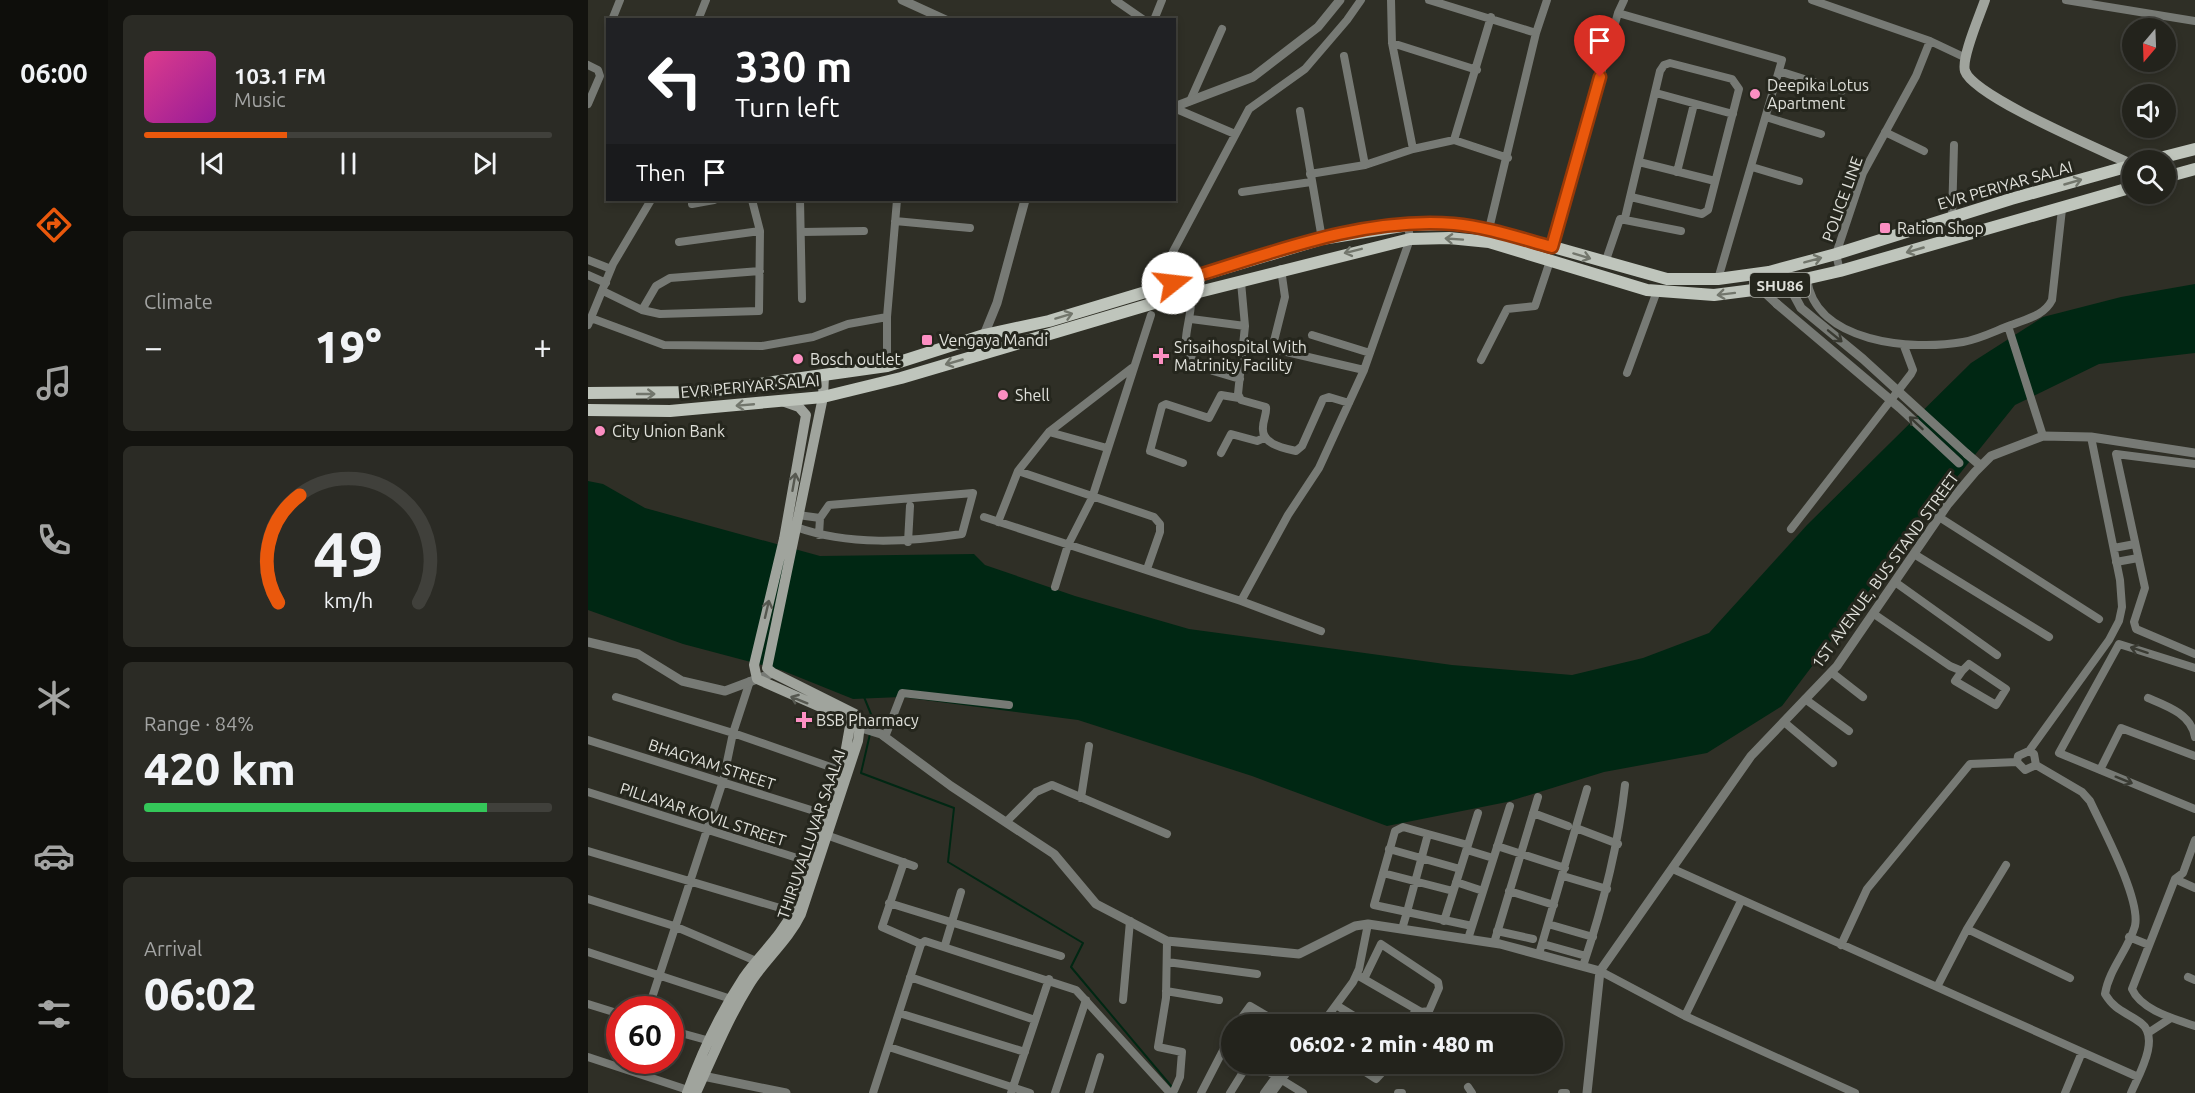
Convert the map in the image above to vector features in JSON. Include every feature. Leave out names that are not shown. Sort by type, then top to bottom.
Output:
[{"type":"main road","points":[[1985,0],[1966,58],[1965,70],[1972,81],[1988,93],[2031,117],[2122,160]]},
{"type":"main road","points":[[2176,154],[2195,149]]},
{"type":"main road","name":"EVR PERIYAR SALAI","points":[[588,393],[703,392],[887,366],[984,335],[1049,321],[1322,239],[1408,225],[1454,224],[1489,229],[1667,279],[1718,279],[1769,272],[2122,168]]},
{"type":"main road","points":[[2176,174],[2195,169]]},
{"type":"main road","name":"EVR PERIYAR SALAI","points":[[588,410],[670,411],[823,397],[901,378],[1151,304],[1241,282],[1281,269],[1410,239],[1449,238],[1489,242],[1657,291],[1714,295],[1761,289],[1840,271],[2122,190]]},
{"type":"main road","points":[[2011,199],[2020,221]]},
{"type":"main road","points":[[824,376],[823,397],[796,527],[789,541],[754,665],[754,680],[843,717],[859,726]]},
{"type":"main road","points":[[801,378],[803,398]]},
{"type":"main road","points":[[782,401],[799,407],[806,415],[770,670],[855,714],[859,726]]},
{"type":"main road","name":"THIRUVALLUVAR SAALAI","points":[[692,1092],[738,1003],[763,966],[792,933],[810,862],[859,726]]},
{"type":"main road","name":"THIRUVALLUVAR SAALAI","points":[[699,1076],[710,1041],[731,999],[756,961],[797,913],[829,836],[858,741],[859,726]]},
{"type":"street","points":[[613,18],[620,0]]},
{"type":"street","points":[[699,18],[706,0]]},
{"type":"street","points":[[902,0],[927,16]]},
{"type":"street","points":[[1115,0],[1141,18]]},
{"type":"street","points":[[1156,18],[1162,0]]},
{"type":"street","points":[[1176,106],[1253,77],[1318,27],[1340,0]]},
{"type":"street","points":[[1159,278],[1249,109],[1305,69],[1361,0]]},
{"type":"street","points":[[1391,0],[1392,43],[1413,149]]},
{"type":"street","points":[[1429,0],[1491,17],[1536,33]]},
{"type":"street","points":[[1489,229],[1508,158],[1536,33],[1547,0]]},
{"type":"street","points":[[1552,247],[1618,13],[1624,0]]},
{"type":"street","points":[[1812,0],[1930,41],[1966,58]]},
{"type":"street","points":[[2066,0],[2195,21]]},
{"type":"street","points":[[1618,13],[1782,60],[1718,279]]},
{"type":"street","points":[[1454,140],[1477,70],[1491,17]]},
{"type":"street","points":[[1190,101],[1222,29]]},
{"type":"street","name":"POLICE LINE","points":[[1840,271],[1836,254],[1863,173],[1916,76],[1930,41]]},
{"type":"street","points":[[1392,43],[1477,70]]},
{"type":"street","points":[[1344,56],[1365,165]]},
{"type":"street","points":[[1625,218],[1660,71],[1664,65],[1670,63],[1732,79],[1739,89],[1708,210],[1702,214],[1631,197]]},
{"type":"street","points":[[588,65],[598,70],[600,76],[588,104]]},
{"type":"street","points":[[1779,71],[1842,91]]},
{"type":"street","points":[[1656,93],[1732,114]]},
{"type":"street","points":[[1677,172],[1694,104]]},
{"type":"street","points":[[1176,108],[1234,134]]},
{"type":"street","points":[[1300,111],[1322,239]]},
{"type":"street","points":[[1766,117],[1821,134]]},
{"type":"street","points":[[1885,132],[1924,152]]},
{"type":"street","points":[[1242,192],[1365,165],[1413,149],[1454,140],[1508,158]]},
{"type":"street","points":[[1952,218],[1954,145]]},
{"type":"street","points":[[1639,162],[1715,181]]},
{"type":"street","points":[[1752,167],[1799,181]]},
{"type":"street","points":[[650,201],[611,269],[589,322],[664,345],[762,346],[813,337],[848,324],[887,318]]},
{"type":"street","points":[[692,204],[708,201]]},
{"type":"street","points":[[588,275],[642,310],[673,316],[756,312],[761,307],[760,231],[752,201]]},
{"type":"street","points":[[800,201],[802,299]]},
{"type":"street","points":[[887,366],[887,318],[897,201]]},
{"type":"street","points":[[984,335],[997,303],[1025,201]]},
{"type":"street","points":[[1807,279],[1809,296],[1821,312],[1836,325],[1904,346],[1965,342],[2038,315],[2052,300],[2062,209]]},
{"type":"street","points":[[1605,263],[1618,221],[1625,218],[1681,231]]},
{"type":"street","points":[[896,221],[970,228]]},
{"type":"street","points":[[1241,601],[1291,510],[1319,468],[1364,370],[1410,239],[1408,225]]},
{"type":"street","points":[[679,242],[760,231]]},
{"type":"street","points":[[802,232],[864,231]]},
{"type":"street","points":[[588,260],[611,269]]},
{"type":"street","points":[[1481,360],[1507,309],[1510,306],[1528,309],[1535,306],[1550,261]]},
{"type":"street","points":[[1281,269],[1285,297],[1274,341],[1278,350],[1364,370]]},
{"type":"street","points":[[642,310],[656,286],[670,278],[760,271]]},
{"type":"street","points":[[1239,398],[1245,326],[1241,282]]},
{"type":"street","points":[[1792,282],[1794,295],[1801,308],[1863,359],[1981,466]]},
{"type":"street","points":[[1761,289],[1883,393],[1973,475]]},
{"type":"street","points":[[1627,373],[1657,291]]},
{"type":"street","points":[[1191,302],[1191,319],[1184,344],[1190,358],[1213,371],[1240,379]]},
{"type":"street","points":[[1054,587],[1068,545],[1092,498],[1152,315]]},
{"type":"street","points":[[1191,319],[1245,326]]},
{"type":"street","points":[[2008,326],[2043,436]]},
{"type":"street","points":[[1312,335],[1370,353]]},
{"type":"street","points":[[1791,529],[1911,374],[1913,370],[1904,346]]},
{"type":"street","points":[[998,522],[1018,471],[1049,432],[1133,368]]},
{"type":"street","points":[[1183,463],[1150,451],[1162,406],[1166,404],[1209,418],[1221,395],[1266,407],[1263,424],[1264,438],[1268,442],[1296,451],[1302,446],[1323,399],[1329,397],[1349,403]]},
{"type":"street","points":[[1049,432],[1107,448]]},
{"type":"street","points":[[1221,453],[1231,434],[1257,441],[1264,438]]},
{"type":"street","name":"1ST AVENUE, BUS STAND STREET","points":[[1587,1093],[1600,971],[1751,756],[1831,672],[1874,614],[1939,518],[1981,466],[1991,456],[2043,436],[2091,437],[2195,453]]},
{"type":"street","points":[[2029,752],[2078,684],[2119,621],[2122,607],[2114,548],[2091,437]]},
{"type":"street","points":[[2195,464],[2116,454],[2145,588],[2134,622],[2136,629],[2195,654]]},
{"type":"street","points":[[1018,471],[1092,498],[1154,517],[1160,524],[1160,532],[1148,569]]},
{"type":"street","points":[[796,527],[819,536],[908,542],[962,534],[973,493],[829,505],[820,518],[819,536]]},
{"type":"street","points":[[908,542],[910,506]]},
{"type":"street","points":[[798,515],[820,518]]},
{"type":"street","points":[[984,517],[1148,569],[1321,632]]},
{"type":"street","points":[[1939,518],[2098,620]]},
{"type":"street","points":[[2114,548],[2135,544]]},
{"type":"street","points":[[1914,554],[2049,637]]},
{"type":"street","points":[[2116,561],[2138,558]]},
{"type":"street","points":[[1895,582],[1997,655]]},
{"type":"street","points":[[1874,614],[1950,666],[1962,671]]},
{"type":"street","points":[[588,642],[638,654],[682,681],[725,691],[754,680],[770,670]]},
{"type":"street","points":[[2195,668],[2119,644],[2059,753],[2195,809]]},
{"type":"street","points":[[1969,664],[2006,689],[1996,705],[1954,681],[1962,671],[1969,664]]},
{"type":"street","points":[[1831,672],[1863,697]]},
{"type":"street","points":[[653,996],[723,781],[733,733],[754,680]]},
{"type":"street","points":[[2078,684],[2093,692]]},
{"type":"street","points":[[883,735],[902,693],[1009,705]]},
{"type":"street","points":[[616,697],[733,733],[842,771]]},
{"type":"street","points":[[2148,698],[2177,710],[2193,728],[2195,736]]},
{"type":"street","points":[[1805,699],[1849,731]]},
{"type":"street","points":[[1784,722],[1833,764]]},
{"type":"street","points":[[859,726],[883,735],[1054,854],[1096,904],[1167,941],[1299,954],[1355,926],[1368,924],[1494,943],[1600,971],[1685,1016],[1855,1093]]},
{"type":"street","points":[[2100,770],[2121,728],[2195,756]]},
{"type":"street","name":"BHAGYAM STREET","points":[[588,740],[827,815]]},
{"type":"street","points":[[1081,798],[1089,746]]},
{"type":"street","points":[[2017,762],[2023,752],[2034,754],[2036,765],[2082,792],[2090,801],[2119,861],[2134,909],[2134,927],[2107,983],[2106,994],[2118,1010],[2142,1023],[2148,1033],[2148,1053],[2131,1093]]},
{"type":"street","points":[[2017,762],[2025,771],[2036,765]]},
{"type":"street","points":[[1841,945],[1867,889],[1970,764],[2017,762]]},
{"type":"street","points":[[1006,822],[1036,792],[1052,785],[1167,834]]},
{"type":"street","points":[[1583,966],[1607,889],[1617,844],[1624,785]]},
{"type":"street","points":[[1539,954],[1564,872],[1572,827],[1587,789]]},
{"type":"street","name":"PILLAYAR KOVIL STREET","points":[[588,792],[810,862]]},
{"type":"street","points":[[1494,943],[1538,797]]},
{"type":"street","points":[[1468,939],[1510,806]]},
{"type":"street","points":[[1444,921],[1478,813]]},
{"type":"street","points":[[1533,813],[1617,844]]},
{"type":"street","points":[[1472,926],[1374,905],[1389,849],[1398,827],[1428,834],[1493,858]]},
{"type":"street","points":[[1402,929],[1428,834]]},
{"type":"street","points":[[829,836],[914,866]]},
{"type":"street","points":[[2195,840],[2183,873],[2175,879],[2132,989],[2136,999],[2171,1018],[2195,1026]]},
{"type":"street","points":[[1497,846],[1607,889]]},
{"type":"street","points":[[1389,849],[1460,869]]},
{"type":"street","points":[[588,851],[797,913]]},
{"type":"street","points":[[904,862],[889,903],[883,929],[921,944],[928,941],[945,945],[1076,990],[1173,1091],[1180,1077],[1182,1052],[1158,1047],[1166,991],[1167,941]]},
{"type":"street","points":[[1937,987],[1967,929],[2006,865]]},
{"type":"street","points":[[1673,869],[2138,1077]]},
{"type":"street","points":[[1383,873],[1453,891]]},
{"type":"street","points":[[2175,879],[2195,888]]},
{"type":"street","points":[[1456,882],[1483,891]]},
{"type":"street","points":[[1509,891],[1554,904]]},
{"type":"street","points":[[945,945],[962,892]]},
{"type":"street","points":[[588,898],[674,926],[756,961]]},
{"type":"street","points":[[1685,1016],[1741,901]]},
{"type":"street","points":[[889,903],[1061,956]]},
{"type":"street","points":[[1123,1000],[1130,921]]},
{"type":"street","points":[[1358,978],[1368,924]]},
{"type":"street","points":[[1548,924],[1593,937]]},
{"type":"street","points":[[1967,929],[2070,978]]},
{"type":"street","points":[[1497,931],[1533,939]]},
{"type":"street","points":[[2130,937],[2149,945]]},
{"type":"street","points":[[873,1093],[921,944]]},
{"type":"street","points":[[1329,1014],[1381,944],[1438,982],[1440,988],[1429,1011],[1425,1013],[1358,978]]},
{"type":"street","points":[[1543,944],[1586,956]]},
{"type":"street","points":[[588,952],[731,999]]},
{"type":"street","points":[[1167,962],[1257,974]]},
{"type":"street","points":[[910,977],[1035,1020]]},
{"type":"street","points":[[1358,978],[1415,1014]]},
{"type":"street","points":[[1012,1090],[1048,979]]},
{"type":"street","points":[[1166,991],[1219,1000]]},
{"type":"street","points":[[1055,1093],[1086,1000]]},
{"type":"street","points":[[588,1004],[606,1010]]},
{"type":"street","points":[[1336,1005],[1351,1014]]},
{"type":"street","points":[[1244,1014],[1250,1006],[1262,1014]]},
{"type":"street","points":[[899,1013],[1025,1052]]},
{"type":"street","points":[[2148,1033],[2171,1018]]},
{"type":"street","points":[[684,1034],[710,1041]]},
{"type":"street","points":[[889,1047],[1012,1090],[1030,1093]]},
{"type":"street","points":[[2065,1093],[2082,1052]]},
{"type":"street","points":[[588,1057],[606,1062]]},
{"type":"street","points":[[1089,1093],[1100,1058]]},
{"type":"street","points":[[1200,1093],[1221,1058]]},
{"type":"street","points":[[643,1074],[692,1092]]},
{"type":"street","points":[[1230,1093],[1242,1074]]},
{"type":"street","points":[[1272,1074],[1304,1093]]},
{"type":"street","points":[[1272,1093],[1281,1074]]},
{"type":"street","points":[[1264,1093],[1283,1074]]},
{"type":"street","points":[[699,1076],[761,1091],[786,1093]]},
{"type":"shaded area","points":[[2195,284],[2195,353],[2099,364],[2015,405],[1921,522],[1782,706],[1707,753],[1604,772],[1507,802],[1387,826],[1252,776],[1078,720],[901,697],[853,699],[781,670],[683,644],[588,610],[588,481],[603,484],[645,508],[820,556],[974,554],[985,565],[1075,596],[1189,629],[1452,665],[1572,675],[1643,658],[1709,633],[1807,525],[1971,363],[2043,317],[2121,297]]},
{"type":"waterway","points":[[864,697],[873,719],[871,729]]},
{"type":"waterway","points":[[870,734],[861,773],[954,808],[948,862],[1083,943],[1071,967],[1177,1093]]},
{"type":"place","name":"Deepika Lotus Apartment","points":[[1755,94]]},
{"type":"place","name":"Ration Shop","points":[[1885,228]]},
{"type":"place","name":"Vengaya Mandi","points":[[927,340]]},
{"type":"place","name":"Srisaihospital With Matrinity Facility","points":[[1161,356]]},
{"type":"place","name":"Bosch outlet","points":[[798,359]]},
{"type":"place","name":"Shell","points":[[1003,395]]},
{"type":"place","name":"City Union Bank","points":[[600,431]]},
{"type":"place","name":"BSB Pharmacy","points":[[804,720]]},
{"type":"route","points":[[1173,283],[1322,239],[1372,229],[1408,225],[1454,224],[1489,229],[1552,247],[1600,77]]}]
